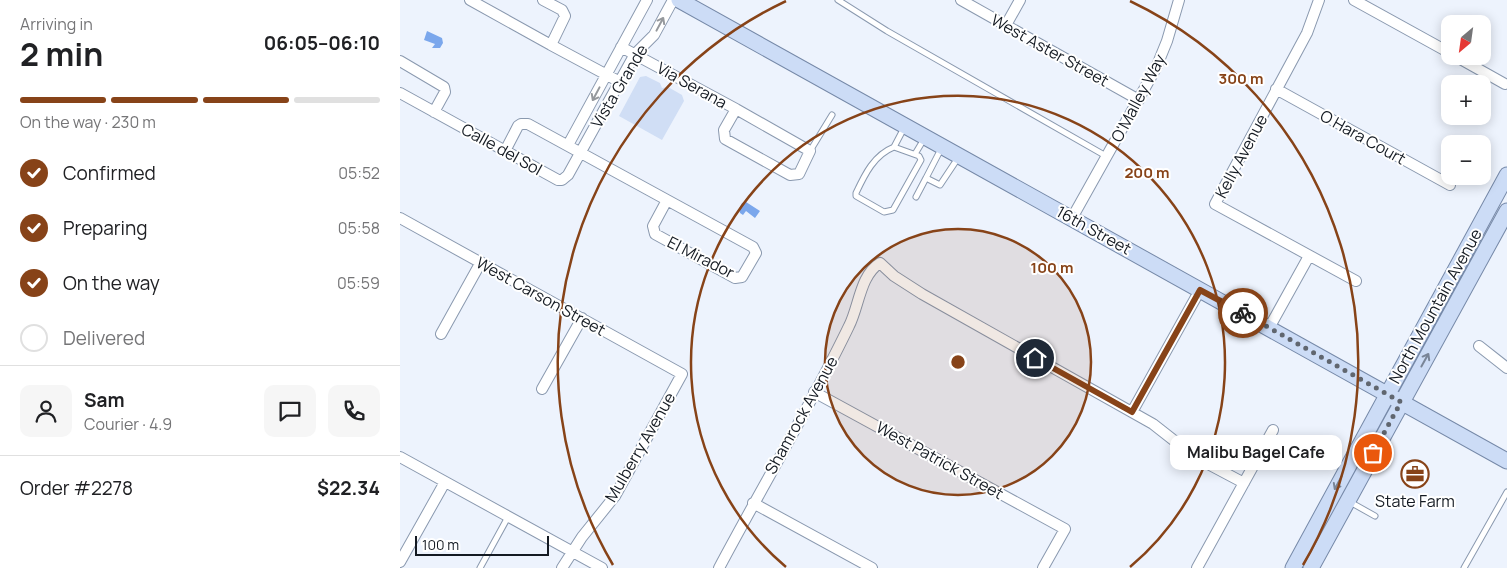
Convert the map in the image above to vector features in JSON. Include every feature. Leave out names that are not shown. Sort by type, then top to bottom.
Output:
[{"type":"main road","name":"16th Street","points":[[679,0],[1507,461]]},
{"type":"main road","name":"North Mountain Avenue","points":[[1292,568],[1507,175]]},
{"type":"main road","name":"North Mountain Avenue","points":[[1314,567],[1401,402],[1507,211]]},
{"type":"street","points":[[470,0],[620,82]]},
{"type":"street","points":[[543,0],[562,10],[565,16],[551,44]]},
{"type":"street","name":"Vista Grande","points":[[568,145],[647,0]]},
{"type":"street","name":"Vista Grande","points":[[568,175],[635,54],[654,35],[673,0]]},
{"type":"street","name":"West Aster Street","points":[[961,0],[1138,100]]},
{"type":"street","points":[[1006,25],[1020,0]]},
{"type":"street","name":"O'Malley Way","points":[[1072,218],[1138,100],[1167,41],[1179,0]]},
{"type":"street","name":"Kelly Avenue","points":[[1309,256],[1215,204],[1307,33],[1319,0]]},
{"type":"street","points":[[1354,0],[1441,49]]},
{"type":"street","name":"Via Serana","points":[[622,47],[736,109],[810,151],[799,174],[790,175],[726,139],[724,130],[736,109]]},
{"type":"street","points":[[400,61],[444,87],[446,92],[434,112]]},
{"type":"street","points":[[1471,65],[1505,84]]},
{"type":"street","name":"O Hara Court","points":[[1276,89],[1441,180]]},
{"type":"street","name":"Calle del Sol","points":[[400,93],[558,180],[566,178],[568,175]]},
{"type":"street","name":"El Mirador","points":[[505,151],[516,128],[524,123],[568,145],[752,247],[756,253],[742,277],[735,278],[655,234],[653,226],[667,200]]},
{"type":"street","name":"West Carson Street","points":[[400,218],[682,374]]},
{"type":"street","points":[[1269,328],[1309,256],[1356,281]]},
{"type":"street","points":[[441,334],[481,262]]},
{"type":"street","name":"Shamrock Avenue","points":[[719,568],[850,325],[872,267],[880,262],[894,276],[922,294],[1132,412]]},
{"type":"street","points":[[1200,290],[1132,412],[1168,433],[1195,457],[1244,483]]},
{"type":"street","points":[[542,389],[582,318]]},
{"type":"street","points":[[1479,346],[1507,368]]},
{"type":"street","name":"Mulberry Avenue","points":[[562,568],[615,496],[682,374]]},
{"type":"street","name":"West Patrick Street","points":[[814,392],[1066,529],[1044,568]]},
{"type":"street","points":[[1197,568],[1273,430]]},
{"type":"street","points":[[400,458],[602,568]]},
{"type":"street","points":[[400,562],[445,482]]},
{"type":"street","points":[[753,503],[872,568]]},
{"type":"lane","points":[[838,0],[887,31],[1107,156]]},
{"type":"lane","points":[[810,151],[832,115]]},
{"type":"lane","points":[[894,147],[915,154],[921,160],[893,210],[884,212],[856,196],[856,193],[875,158],[882,152],[894,147],[905,126]]},
{"type":"lane","points":[[915,154],[925,137]]},
{"type":"lane","points":[[916,197],[942,146]]},
{"type":"lane","points":[[926,178],[942,184],[959,156]]},
{"type":"lane","points":[[1464,568],[1507,492]]},
{"type":"lane","points":[[1348,501],[1375,516]]},
{"type":"lane","points":[[480,568],[508,517]]},
{"type":"shaded area","points":[[646,76],[660,83],[662,88],[668,87],[682,95],[684,101],[662,140],[619,116],[640,77]]},
{"type":"water","points":[[427,31],[442,38],[443,43],[440,48],[432,48],[435,44],[424,40]]},
{"type":"water","points":[[746,202],[760,211],[755,218],[746,211],[743,215],[740,213],[739,209],[742,203]]},
{"type":"way so far","points":[[1243,313],[1401,402],[1373,453]]},
{"type":"place","name":"Malibu Bagel Cafe","points":[[1373,453]]},
{"type":"place","name":"State Farm","points":[[1415,474]]},
{"type":"route","points":[[1035,358],[1132,412],[1200,290],[1243,313]]}]
